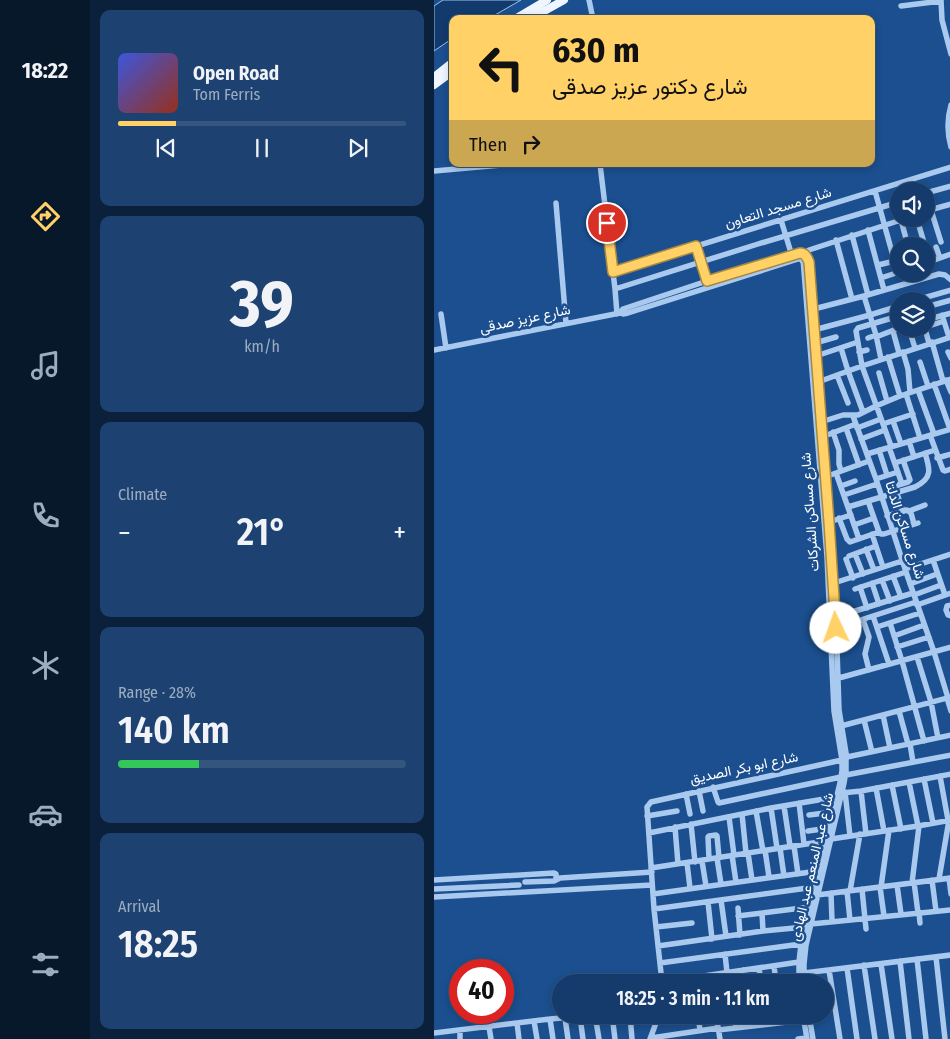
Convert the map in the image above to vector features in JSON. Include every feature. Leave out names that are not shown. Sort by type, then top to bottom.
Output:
[{"type":"main road","points":[[522,15],[547,0]]},
{"type":"main road","points":[[537,15],[564,0]]},
{"type":"main road","points":[[434,71],[449,63]]},
{"type":"main road","points":[[434,77],[449,64]]},
{"type":"main road","points":[[434,85],[449,74]]},
{"type":"street","points":[[589,0],[592,15]]},
{"type":"street","points":[[901,6],[941,1],[942,20],[950,54]]},
{"type":"street","points":[[942,20],[950,20]]},
{"type":"street","points":[[950,105],[950,147]]},
{"type":"street","points":[[434,171],[479,167]]},
{"type":"street","points":[[600,167],[619,313]]},
{"type":"street","name":"شارع مسجد التعاون","points":[[613,272],[950,167]]},
{"type":"street","points":[[935,190],[950,186]]},
{"type":"street","points":[[874,191],[890,246]]},
{"type":"street","points":[[556,203],[566,323]]},
{"type":"street","points":[[935,209],[950,204]]},
{"type":"street","points":[[615,289],[890,205]]},
{"type":"street","points":[[780,220],[792,256]]},
{"type":"street","points":[[619,313],[623,309],[707,281],[800,253],[804,255],[809,250],[890,223]]},
{"type":"street","points":[[935,226],[941,242]]},
{"type":"street","points":[[868,230],[884,290]]},
{"type":"street","points":[[852,235],[881,359]]},
{"type":"street","points":[[836,240],[852,299]]},
{"type":"street","points":[[696,246],[707,281]]},
{"type":"street","points":[[936,247],[940,258]]},
{"type":"street","points":[[935,260],[950,254]]},
{"type":"street","name":"شارع مساكن الشركات","points":[[804,255],[803,262],[814,330],[829,522],[834,711],[844,758]]},
{"type":"street","name":"شارع مساكن الشركات","points":[[804,255],[809,262],[810,310],[829,557],[834,583],[839,710],[844,758]]},
{"type":"street","points":[[619,313],[628,313],[798,259],[803,262]]},
{"type":"street","points":[[878,265],[890,262]]},
{"type":"street","points":[[810,310],[866,296],[938,274],[945,275],[950,280]]},
{"type":"street","points":[[881,278],[890,275]]},
{"type":"street","points":[[935,294],[950,290]]},
{"type":"street","points":[[935,304],[950,300]]},
{"type":"street","points":[[814,330],[890,309]]},
{"type":"street","points":[[935,323],[950,312]]},
{"type":"street","name":"شارع عزيز صدقى","points":[[434,350],[619,313]]},
{"type":"street","points":[[441,314],[446,348]]},
{"type":"street","points":[[935,319],[943,318]]},
{"type":"street","points":[[818,382],[949,337],[943,318]]},
{"type":"street","points":[[890,319],[858,328],[856,333],[862,366],[902,484]]},
{"type":"street","points":[[868,338],[890,332]]},
{"type":"street","points":[[898,337],[908,369],[905,394]]},
{"type":"street","points":[[912,337],[915,348]]},
{"type":"street","points":[[928,337],[947,380],[950,392]]},
{"type":"street","points":[[815,343],[836,338]]},
{"type":"street","points":[[816,356],[858,342]]},
{"type":"street","points":[[841,348],[863,412]]},
{"type":"street","points":[[859,352],[867,350]]},
{"type":"street","points":[[888,357],[905,394],[920,438]]},
{"type":"street","points":[[867,454],[950,429],[920,362]]},
{"type":"street","points":[[879,373],[887,401]]},
{"type":"street","points":[[838,375],[848,403]]},
{"type":"street","points":[[821,422],[843,416],[858,415],[887,401],[947,380]]},
{"type":"street","points":[[918,390],[932,434],[934,450],[943,470],[948,470]]},
{"type":"street","points":[[861,438],[883,425],[912,414]]},
{"type":"street","name":"شارع مساكن الدلتا","points":[[853,416],[949,697],[950,711]]},
{"type":"street","points":[[893,421],[901,444]]},
{"type":"street","points":[[822,437],[856,426],[883,425]]},
{"type":"street","points":[[846,428],[859,465]]},
{"type":"street","points":[[833,432],[839,450],[841,486],[859,539]]},
{"type":"street","points":[[909,441],[914,457]]},
{"type":"street","points":[[879,450],[887,475]]},
{"type":"street","points":[[895,463],[934,450]]},
{"type":"street","points":[[895,487],[915,487],[928,477],[929,466],[925,453]]},
{"type":"street","points":[[937,458],[950,454]]},
{"type":"street","points":[[848,508],[882,497],[895,487],[909,482],[903,460]]},
{"type":"street","points":[[825,476],[869,461]]},
{"type":"street","points":[[844,496],[877,483],[887,475],[898,472]]},
{"type":"street","points":[[841,486],[855,481]]},
{"type":"street","points":[[840,518],[850,542],[872,534],[879,532],[883,534],[916,523],[906,511],[895,487]]},
{"type":"street","points":[[868,501],[879,532]]},
{"type":"street","points":[[887,516],[925,505]]},
{"type":"street","points":[[829,522],[851,515]]},
{"type":"street","points":[[854,526],[874,518]]},
{"type":"street","points":[[872,534],[876,546],[878,569]]},
{"type":"street","points":[[850,556],[876,546]]},
{"type":"street","points":[[866,549],[878,569],[890,601]]},
{"type":"street","points":[[850,556],[863,574]]},
{"type":"street","points":[[850,556],[852,578]]},
{"type":"street","points":[[868,608],[858,588],[933,560],[950,557]]},
{"type":"street","points":[[834,583],[902,560]]},
{"type":"street","points":[[836,628],[948,594],[941,585],[933,560]]},
{"type":"street","points":[[910,584],[938,574]]},
{"type":"street","points":[[894,576],[901,597]]},
{"type":"street","points":[[872,583],[879,604]]},
{"type":"street","points":[[836,617],[941,585]]},
{"type":"street","points":[[950,605],[946,608],[950,616]]},
{"type":"street","points":[[877,627],[920,613]]},
{"type":"street","points":[[873,616],[890,664]]},
{"type":"street","points":[[862,620],[869,637],[865,654],[869,670]]},
{"type":"street","points":[[890,623],[924,741]]},
{"type":"street","points":[[894,636],[924,625]]},
{"type":"street","points":[[897,647],[929,637]]},
{"type":"street","points":[[838,678],[950,647]]},
{"type":"street","points":[[917,657],[938,738]]},
{"type":"street","points":[[841,726],[949,697]]},
{"type":"street","points":[[899,711],[914,762]]},
{"type":"street","points":[[883,715],[890,748]]},
{"type":"street","points":[[864,720],[872,752]]},
{"type":"street","name":"شارع ابو بكر الصديق","points":[[647,816],[646,807],[651,802],[950,736]]},
{"type":"street","points":[[714,787],[718,805],[843,776],[950,755]]},
{"type":"street","name":"شارع عبد المنعم عبد الهادى","points":[[799,974],[801,944],[818,871],[843,792],[844,758]]},
{"type":"street","points":[[850,836],[843,792],[861,791],[950,774]]},
{"type":"street","name":"شارع عبد المنعم عبد الهادى","points":[[804,973],[806,945],[829,828],[843,776]]},
{"type":"street","points":[[936,911],[935,880],[949,820],[940,776]]},
{"type":"street","points":[[924,779],[933,823]]},
{"type":"street","points":[[909,782],[918,826],[913,883],[920,923]]},
{"type":"street","points":[[892,785],[901,828]]},
{"type":"street","points":[[876,788],[886,831],[881,887],[884,916]]},
{"type":"street","points":[[700,791],[704,811]]},
{"type":"street","points":[[850,920],[849,891],[863,834],[861,791]]},
{"type":"street","points":[[686,794],[690,814]]},
{"type":"street","points":[[648,833],[836,797]]},
{"type":"street","points":[[799,803],[804,844]]},
{"type":"street","points":[[784,806],[798,874]]},
{"type":"street","points":[[771,808],[784,876]]},
{"type":"street","points":[[662,974],[654,910],[647,816],[677,811]]},
{"type":"street","points":[[756,811],[768,878]]},
{"type":"street","points":[[809,816],[833,812]]},
{"type":"street","points":[[742,814],[752,880]]},
{"type":"street","points":[[729,817],[736,882]]},
{"type":"street","points":[[434,889],[522,884],[560,878],[652,870],[678,864],[949,820]]},
{"type":"street","points":[[691,824],[695,862]]},
{"type":"street","points":[[674,827],[678,864]]},
{"type":"street","points":[[808,831],[815,827],[829,828]]},
{"type":"street","points":[[709,860],[708,837],[716,835],[721,884]]},
{"type":"street","points":[[702,860],[706,886]]},
{"type":"street","points":[[688,863],[690,888]]},
{"type":"street","points":[[653,894],[818,871]]},
{"type":"street","points":[[434,880],[554,873],[556,874],[556,880]]},
{"type":"street","points":[[524,875],[522,884],[526,892]]},
{"type":"street","points":[[494,876],[494,886]]},
{"type":"street","points":[[463,878],[464,895]]},
{"type":"street","points":[[817,895],[949,878],[950,894]]},
{"type":"street","points":[[434,897],[652,884]]},
{"type":"street","points":[[897,885],[900,914]]},
{"type":"street","points":[[479,887],[479,894]]},
{"type":"street","points":[[654,910],[815,887]]},
{"type":"street","points":[[862,889],[866,928]]},
{"type":"street","points":[[831,893],[832,921]]},
{"type":"street","points":[[721,900],[726,936]]},
{"type":"street","points":[[708,902],[712,939]]},
{"type":"street","points":[[738,916],[810,906]]},
{"type":"street","points":[[738,908],[740,934]]},
{"type":"street","points":[[811,924],[950,910]]},
{"type":"street","points":[[762,913],[763,931]]},
{"type":"street","points":[[656,927],[692,923]]},
{"type":"street","points":[[658,946],[805,927]]},
{"type":"street","points":[[660,963],[801,944]]},
{"type":"street","points":[[726,954],[727,973]]},
{"type":"street","points":[[804,973],[950,955]]},
{"type":"street","points":[[936,957],[945,1039],[950,1038]]},
{"type":"street","points":[[917,959],[926,1039]]},
{"type":"street","points":[[900,961],[909,1039]]},
{"type":"street","points":[[720,974],[799,962]]},
{"type":"street","points":[[882,964],[892,1039]]},
{"type":"street","points":[[774,966],[775,974]]},
{"type":"street","points":[[864,966],[875,1039]]},
{"type":"street","points":[[759,968],[759,974]]},
{"type":"street","points":[[847,968],[857,1039]]},
{"type":"street","points":[[743,970],[744,974]]},
{"type":"street","points":[[829,970],[840,1039]]},
{"type":"street","points":[[434,1033],[550,1019],[553,1039]]},
{"type":"street","points":[[534,1021],[537,1039]]},
{"type":"street","points":[[517,1023],[519,1039]]},
{"type":"street","points":[[566,1024],[568,1039]]},
{"type":"street","points":[[581,1024],[583,1039]]},
{"type":"street","points":[[597,1024],[599,1039]]},
{"type":"street","points":[[613,1024],[615,1039]]},
{"type":"street","points":[[631,1024],[632,1039]]},
{"type":"street","points":[[650,1038],[655,1024]]},
{"type":"street","points":[[699,1024],[700,1030]]},
{"type":"street","points":[[717,1024],[720,1039]]},
{"type":"street","points":[[735,1024],[736,1028]]},
{"type":"street","points":[[650,1038],[700,1030],[766,1024]]},
{"type":"street","points":[[798,1039],[809,1039],[806,1024]]},
{"type":"street","points":[[489,1026],[491,1039]]},
{"type":"street","points":[[460,1030],[460,1039]]},
{"type":"water","points":[[443,0],[521,0],[495,15],[449,15],[449,41],[434,51],[434,6]]},
{"type":"route","points":[[607,223],[613,272],[696,246],[707,281],[800,253],[804,254],[807,258],[809,262],[836,628]]}]
